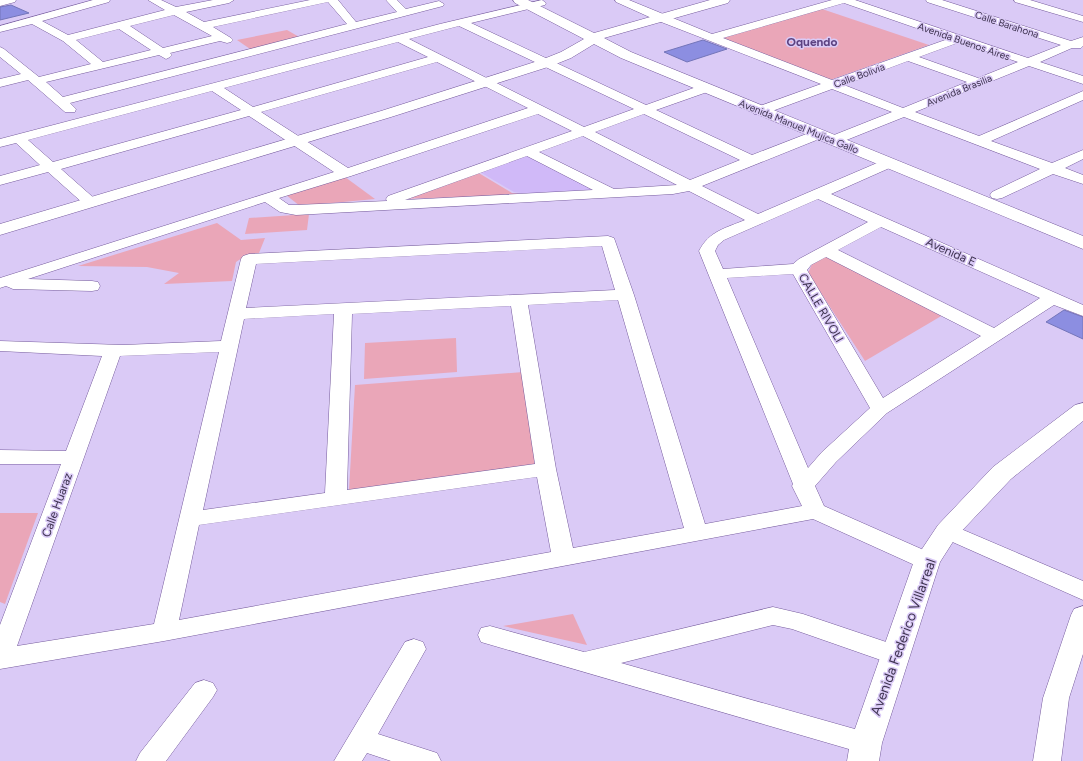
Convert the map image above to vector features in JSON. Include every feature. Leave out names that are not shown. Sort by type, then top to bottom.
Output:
[{"type":"street","points":[[0,2],[11,0]]},
{"type":"street","points":[[0,29],[100,0]]},
{"type":"street","points":[[153,0],[203,26],[280,70]]},
{"type":"street","points":[[67,39],[175,11],[229,0]]},
{"type":"street","points":[[203,26],[325,0]]},
{"type":"street","points":[[332,0],[354,26]]},
{"type":"street","points":[[391,0],[404,13]]},
{"type":"street","points":[[620,0],[660,18],[831,85],[1083,180]]},
{"type":"street","points":[[0,230],[386,114],[546,63],[566,55],[597,36],[724,0]]},
{"type":"street","points":[[712,38],[844,0]]},
{"type":"street","name":"Avenida Buenos Aires","points":[[844,0],[1027,63],[1083,80]]},
{"type":"street","points":[[1019,0],[1083,19]]},
{"type":"street","points":[[0,143],[399,38],[459,18],[472,19],[531,2]]},
{"type":"street","name":"Avenida Manuel Mujica Gallo","points":[[531,2],[597,36],[774,105],[841,137],[889,163],[1083,243]]},
{"type":"street","name":"Calle Barahona","points":[[930,4],[947,2],[1080,44]]},
{"type":"street","points":[[61,101],[438,4]]},
{"type":"street","points":[[899,19],[914,14]]},
{"type":"street","points":[[459,18],[546,63],[752,160]]},
{"type":"street","points":[[33,20],[67,39],[101,66]]},
{"type":"street","points":[[121,25],[187,69]]},
{"type":"street","name":"Avenida Manuel Mujica Gallo","points":[[597,36],[626,55],[759,111],[819,134],[841,137],[997,195],[1083,230]]},
{"type":"street","points":[[0,83],[101,66],[222,37]]},
{"type":"street","points":[[399,38],[756,219]]},
{"type":"street","name":"Calle Bolivia","points":[[759,111],[958,39]]},
{"type":"street","name":"Avenida Brasilia","points":[[841,137],[1027,63],[1080,44]]},
{"type":"street","points":[[3,55],[85,121]]},
{"type":"street","points":[[907,57],[979,82]]},
{"type":"street","points":[[0,181],[438,58]]},
{"type":"street","points":[[215,87],[295,141],[346,173]]},
{"type":"street","points":[[375,205],[706,88]]},
{"type":"street","points":[[979,141],[1083,95]]},
{"type":"street","points":[[0,283],[346,173],[539,109]]},
{"type":"street","points":[[267,197],[285,209],[296,210],[673,190],[689,186],[819,134]]},
{"type":"street","points":[[18,138],[90,202]]},
{"type":"street","points":[[527,151],[612,194]]},
{"type":"street","points":[[997,195],[1083,154]]},
{"type":"street","points":[[815,511],[803,486],[707,251],[711,243],[718,237],[756,219],[819,194],[889,163]]},
{"type":"street","name":"Avenida E","points":[[819,194],[1083,311]]},
{"type":"street","name":"CALLE RIVOLI","points":[[880,409],[798,269],[805,262],[881,221]]},
{"type":"street","points":[[164,632],[236,314],[250,259],[608,241],[697,533]]},
{"type":"street","points":[[827,251],[995,336]]},
{"type":"street","points":[[716,274],[798,269]]},
{"type":"street","points":[[0,283],[92,286]]},
{"type":"street","points":[[236,314],[625,295]]},
{"type":"street","points":[[803,486],[829,457],[880,409],[1053,298]]},
{"type":"street","points":[[519,300],[546,469],[564,558]]},
{"type":"street","points":[[336,498],[344,309]]},
{"type":"street","points":[[2,349],[113,351],[229,346]]},
{"type":"street","name":"Calle Huaraz","points":[[0,659],[113,351]]},
{"type":"street","name":"Avenida Federico Villarreal","points":[[864,752],[927,561],[947,531],[1002,473],[1083,410]]},
{"type":"street","points":[[0,457],[74,458]]},
{"type":"street","points":[[189,519],[546,469]]},
{"type":"street","points":[[0,659],[164,632],[815,511],[927,561]]},
{"type":"street","points":[[947,531],[1083,591]]},
{"type":"street","points":[[1047,761],[1056,698],[1083,615]]},
{"type":"street","points":[[582,662],[773,616],[794,620],[895,655]]},
{"type":"street","points":[[490,636],[582,662],[864,752]]},
{"type":"street","points":[[414,649],[355,750],[427,761]]},
{"type":"street","points":[[150,761],[204,690]]},
{"type":"shaded area","points":[[822,9],[929,45],[830,80],[723,38]]},
{"type":"shaded area","points":[[287,30],[301,38],[253,51],[237,40]]},
{"type":"shaded area","points":[[529,155],[593,190],[529,194],[514,192],[480,172]]},
{"type":"shaded area","points":[[477,172],[512,193],[528,195],[400,199]]},
{"type":"shaded area","points":[[345,177],[375,199],[300,206],[286,195]]},
{"type":"shaded area","points":[[309,214],[307,230],[245,234],[249,218]]},
{"type":"shaded area","points":[[217,223],[241,240],[265,238],[259,253],[245,256],[236,262],[232,281],[164,284],[179,273],[147,267],[78,266]]},
{"type":"shaded area","points":[[828,256],[943,315],[865,361],[808,273],[812,264]]},
{"type":"shaded area","points":[[456,338],[457,372],[364,379],[365,343]]},
{"type":"shaded area","points":[[523,372],[535,464],[349,490],[355,385]]},
{"type":"shaded area","points":[[0,513],[38,513],[5,604],[0,602]]},
{"type":"shaded area","points":[[573,614],[587,645],[503,626]]},
{"type":"building","points":[[11,5],[29,13],[0,20],[0,7]]},
{"type":"building","points":[[703,40],[727,49],[687,62],[664,52]]},
{"type":"building","points":[[1064,310],[1083,317],[1083,339],[1046,322]]},
{"type":"district","name":"Oquendo","points":[[812,42]]}]
